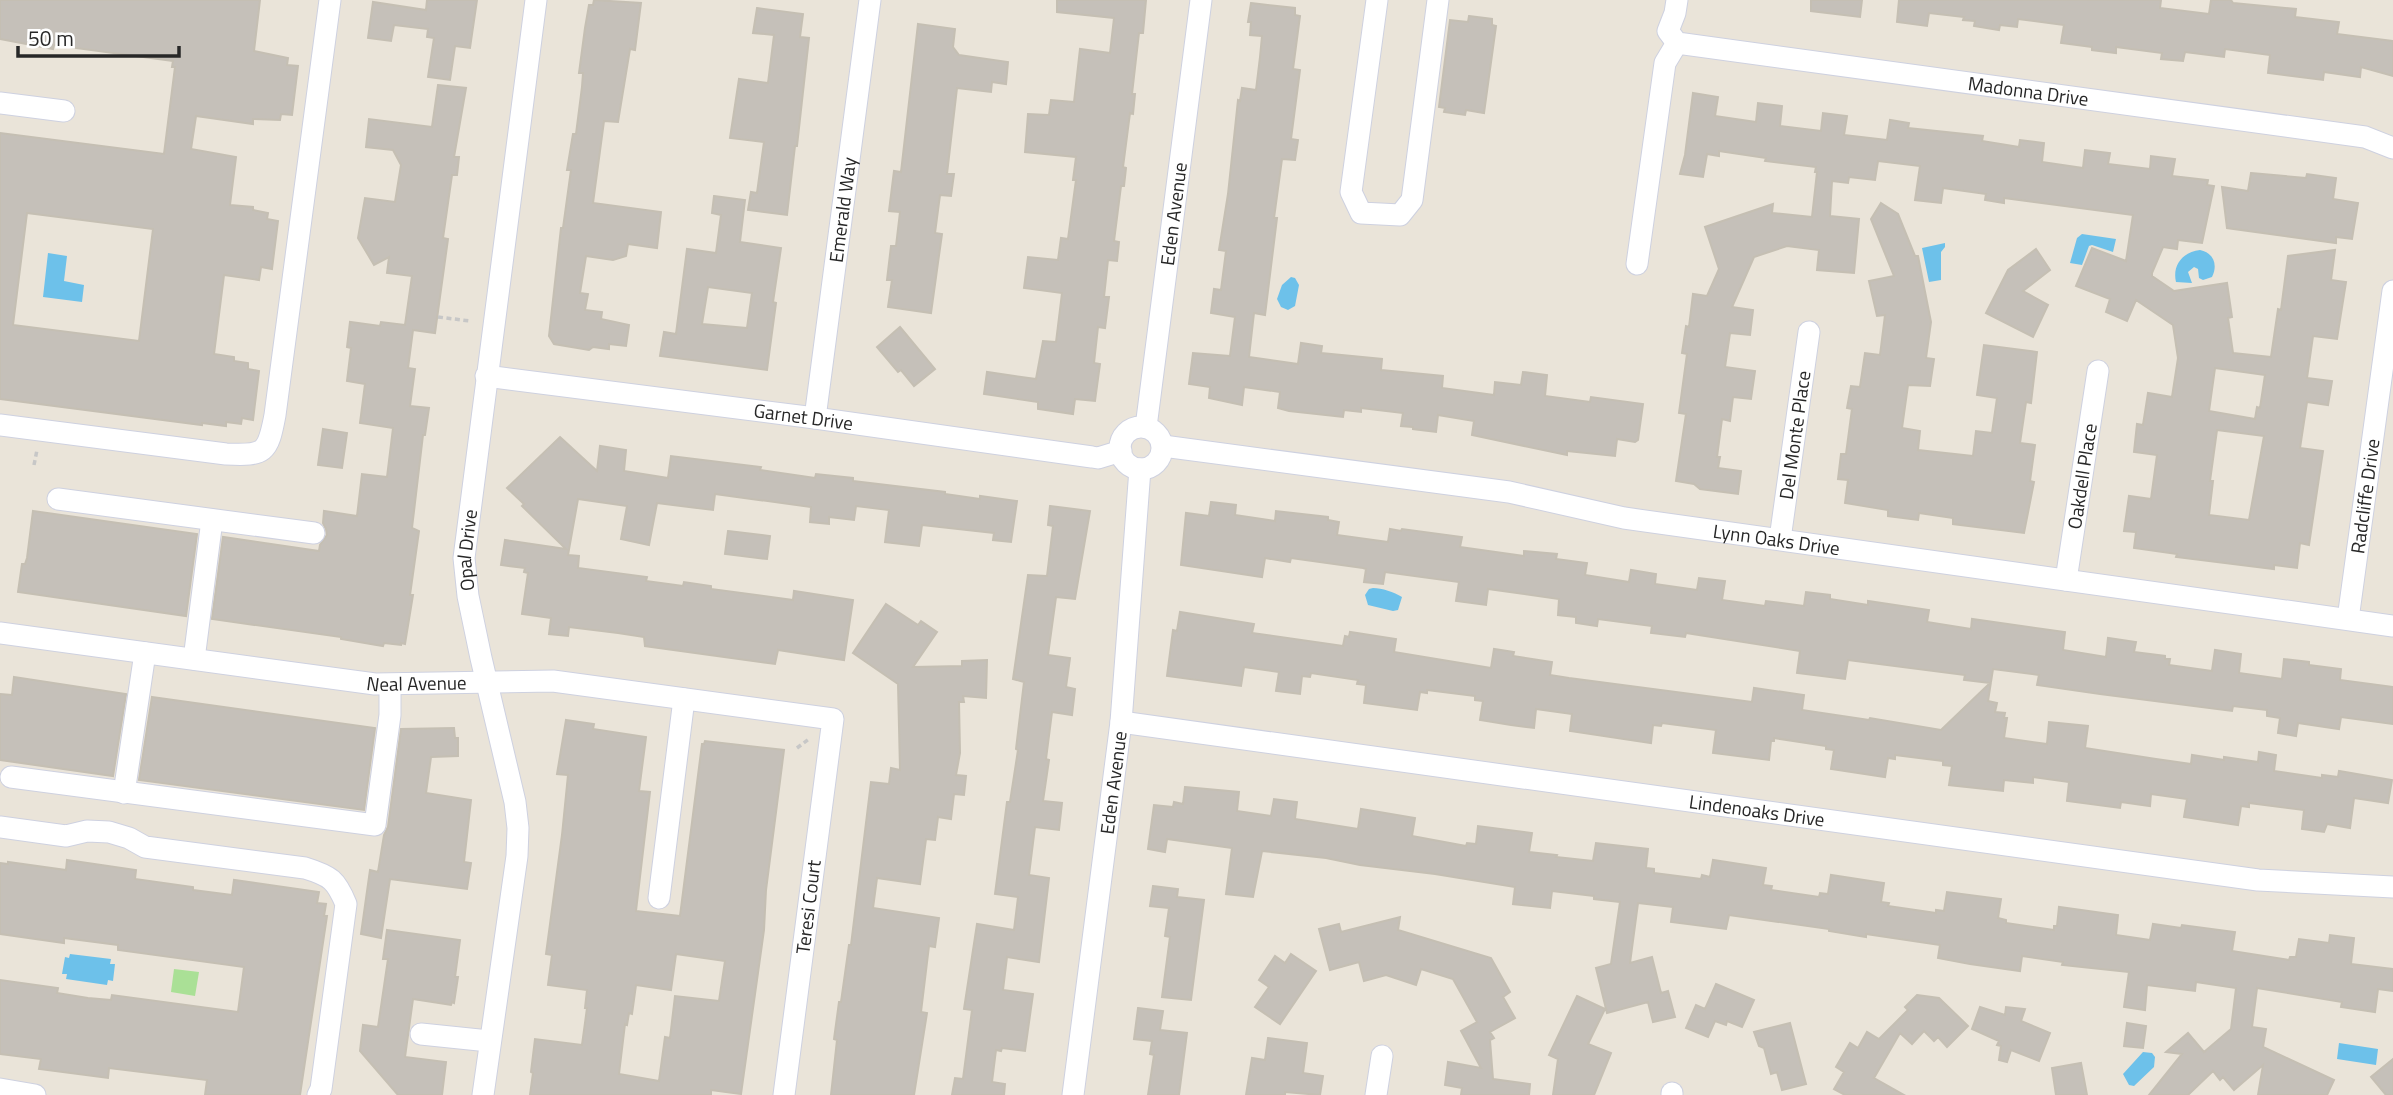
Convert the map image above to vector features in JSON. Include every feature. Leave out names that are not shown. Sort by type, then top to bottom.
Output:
[{"type":"street","points":[[0,425],[253,456],[263,451],[270,442],[330,0]]},
{"type":"street","name":"Opal Drive","points":[[483,1095],[517,856],[518,828],[515,802],[468,596],[464,558],[536,0]]},
{"type":"street","name":"Emerald Way","points":[[815,418],[870,0]]},
{"type":"street","name":"Eden Avenue","points":[[1146,427],[1201,0]]},
{"type":"street","points":[[1377,0],[1350,192],[1361,213],[1400,215],[1412,200],[1437,0]]},
{"type":"street","points":[[1637,264],[1665,63],[1673,37],[1677,0]]},
{"type":"street","name":"Madonna Drive","points":[[1673,37],[2365,137],[2393,148]]},
{"type":"street","points":[[0,103],[64,111]]},
{"type":"street","name":"Radcliffe Drive","points":[[2348,619],[2393,291]]},
{"type":"street","name":"Del Monte Place","points":[[1780,539],[1809,332]]},
{"type":"street","name":"Oakdell Place","points":[[2066,580],[2098,371]]},
{"type":"street","name":"Garnet Drive","points":[[486,376],[1098,458],[1121,451]]},
{"type":"street","points":[[1139,427],[1146,427],[1157,434],[1163,446],[1158,460],[1147,468],[1140,469],[1128,463],[1121,451],[1127,433],[1139,427]]},
{"type":"street","name":"Lynn Oaks Drive","points":[[1163,446],[1509,492],[1624,519],[2393,625]]},
{"type":"street","name":"Eden Avenue","points":[[1073,1095],[1121,722],[1140,469]]},
{"type":"street","points":[[58,499],[314,533]]},
{"type":"street","points":[[194,659],[212,520]]},
{"type":"street","name":"Neal Avenue","points":[[0,633],[390,685],[553,681],[833,719]]},
{"type":"street","points":[[124,793],[145,653]]},
{"type":"street","points":[[11,777],[375,825],[390,715],[390,685]]},
{"type":"street","points":[[659,898],[684,699]]},
{"type":"street","name":"Teresi Court","points":[[784,1095],[833,719]]},
{"type":"street","name":"Lindenoaks Drive","points":[[1121,722],[2258,880],[2393,887]]},
{"type":"street","points":[[0,827],[66,835],[87,831],[109,832],[129,838],[145,847],[306,868],[325,874],[338,884],[346,904],[318,1095]]},
{"type":"street","points":[[421,1034],[489,1041]]},
{"type":"street","points":[[1376,1095],[1381,1056]]},
{"type":"street","points":[[0,1089],[35,1095]]},
{"type":"path","points":[[438,317],[470,321]]},
{"type":"green space","points":[[174,969],[199,972],[195,996],[171,992]]},
{"type":"water","points":[[2082,234],[2116,239],[2113,252],[2092,245],[2089,246],[2082,265],[2070,263],[2077,238]]},
{"type":"water","points":[[1945,243],[1941,252],[1941,280],[1929,282],[1922,248]]},
{"type":"water","points":[[2200,250],[2212,257],[2215,268],[2212,277],[2203,280],[2199,278],[2198,269],[2194,267],[2188,272],[2192,283],[2176,282],[2176,270],[2180,260],[2189,253]]},
{"type":"water","points":[[48,253],[67,256],[64,281],[84,285],[82,302],[43,297]]},
{"type":"water","points":[[1291,277],[1295,278],[1299,285],[1295,306],[1288,310],[1281,307],[1277,299],[1282,285]]},
{"type":"water","points":[[1373,588],[1402,597],[1398,610],[1368,605],[1365,595]]},
{"type":"water","points":[[70,954],[111,959],[110,964],[115,964],[113,981],[108,980],[107,985],[66,979],[67,974],[62,974],[65,957],[69,958]]},
{"type":"water","points":[[2339,1043],[2378,1049],[2376,1065],[2337,1059]]},
{"type":"water","points":[[2143,1052],[2152,1053],[2155,1057],[2154,1067],[2134,1086],[2129,1085],[2123,1074]]},
{"type":"building","points":[[0,0],[260,0],[254,51],[288,58],[287,65],[298,66],[292,115],[281,114],[280,120],[253,119],[253,124],[196,116],[191,149],[236,157],[230,205],[253,207],[253,210],[268,213],[267,219],[278,221],[272,269],[261,267],[259,280],[224,275],[214,354],[234,357],[234,361],[248,363],[248,369],[259,371],[253,420],[242,418],[241,424],[226,422],[226,426],[202,425],[0,399],[0,133],[164,154],[175,67],[172,67],[173,61],[54,45],[53,49],[0,39]],"holes":[[[27,213],[153,229],[139,341],[13,325]]]},
{"type":"building","points":[[427,0],[477,0],[470,48],[455,46],[450,80],[428,77],[434,38],[427,37],[428,29],[394,25],[391,41],[368,38],[373,2],[426,10]]},
{"type":"building","points":[[594,0],[641,3],[635,50],[630,49],[618,122],[604,121],[593,203],[661,212],[657,248],[628,244],[626,256],[613,260],[586,256],[580,293],[588,294],[585,310],[602,312],[601,319],[629,325],[626,346],[609,344],[609,349],[593,347],[589,350],[554,344],[549,336],[561,228],[571,170],[567,170],[573,134],[576,134],[582,87],[583,73],[579,73],[585,28],[589,5],[593,5]]},
{"type":"building","points":[[1057,0],[1146,0],[1132,94],[1135,94],[1133,114],[1130,113],[1123,167],[1126,168],[1124,186],[1121,186],[1114,241],[1119,242],[1117,261],[1108,260],[1104,297],[1109,297],[1105,328],[1098,327],[1094,363],[1100,364],[1095,401],[1075,399],[1073,414],[1038,409],[1038,402],[984,394],[987,372],[1036,379],[1043,341],[1056,342],[1062,293],[1024,288],[1028,257],[1058,260],[1061,238],[1068,239],[1076,180],[1073,180],[1076,157],[1025,152],[1028,114],[1049,115],[1051,100],[1074,102],[1080,49],[1110,53],[1114,18],[1057,12]]},
{"type":"building","points":[[1811,0],[1862,0],[1860,17],[1811,11]]},
{"type":"building","points":[[1899,0],[2161,0],[2160,8],[2209,14],[2211,0],[2231,0],[2233,3],[2296,9],[2295,17],[2339,22],[2337,34],[2393,41],[2393,76],[2361,67],[2360,77],[2324,72],[2323,80],[2268,73],[2270,55],[2225,49],[2224,57],[2185,52],[2183,61],[2161,59],[2162,53],[2116,47],[2116,53],[2092,50],[2092,47],[2061,43],[2064,25],[2018,19],[2017,27],[2000,25],[1999,30],[1974,26],[1975,21],[1963,20],[1964,17],[1929,13],[1927,26],[1897,22]]},
{"type":"building","points":[[1251,3],[1295,8],[1295,15],[1300,16],[1293,69],[1300,70],[1291,139],[1298,140],[1295,160],[1282,159],[1265,315],[1254,313],[1249,357],[1298,364],[1301,343],[1322,346],[1321,353],[1382,359],[1381,370],[1443,376],[1442,388],[1494,395],[1495,382],[1521,385],[1523,372],[1547,375],[1545,396],[1590,402],[1591,397],[1643,404],[1638,440],[1635,442],[1617,439],[1615,456],[1567,451],[1567,455],[1472,435],[1474,421],[1438,415],[1436,432],[1401,426],[1403,413],[1361,408],[1361,412],[1344,410],[1343,417],[1289,411],[1278,408],[1280,392],[1244,387],[1242,405],[1209,398],[1210,387],[1189,384],[1193,353],[1230,356],[1235,317],[1211,313],[1214,289],[1221,290],[1226,251],[1219,250],[1238,100],[1240,101],[1242,88],[1256,90],[1262,36],[1250,35],[1251,22],[1248,22]]},
{"type":"building","points":[[757,8],[803,14],[800,37],[809,38],[787,215],[748,210],[751,192],[757,193],[764,142],[730,138],[739,79],[768,83],[774,35],[753,33]]},
{"type":"building","points":[[1469,16],[1492,19],[1492,25],[1496,26],[1484,113],[1466,110],[1465,115],[1444,112],[1445,108],[1439,107],[1450,20],[1468,22]]},
{"type":"building","points":[[918,24],[955,29],[953,47],[959,55],[1008,62],[1006,84],[992,82],[991,92],[957,88],[947,174],[954,174],[951,196],[940,195],[935,233],[942,234],[931,313],[888,307],[892,280],[887,280],[891,246],[896,246],[900,212],[889,211],[894,171],[901,172]]},
{"type":"building","points":[[438,85],[466,88],[454,157],[459,157],[457,175],[452,175],[443,238],[448,239],[435,333],[413,330],[408,368],[415,369],[410,406],[429,408],[423,435],[412,528],[419,531],[405,644],[384,643],[383,646],[341,637],[212,619],[223,537],[319,551],[327,535],[323,523],[324,511],[357,516],[362,474],[387,477],[393,428],[360,423],[365,384],[347,381],[351,348],[347,347],[350,322],[380,326],[381,322],[405,325],[412,276],[387,273],[389,257],[374,265],[358,238],[365,198],[395,202],[401,165],[393,150],[366,147],[369,119],[432,127]]},
{"type":"building","points":[[1693,93],[1718,97],[1715,116],[1756,122],[1758,103],[1782,106],[1780,126],[1821,131],[1823,113],[1847,116],[1844,135],[1887,140],[1890,120],[1909,123],[1908,128],[1983,136],[1982,141],[2019,147],[2020,140],[2044,143],[2042,162],[2083,168],[2085,150],[2110,153],[2108,164],[2150,169],[2151,156],[2175,159],[2172,176],[2208,180],[2207,185],[2214,186],[2202,243],[2178,240],[2177,249],[2163,247],[2152,276],[2174,291],[2227,283],[2233,353],[2271,357],[2288,256],[2335,250],[2331,280],[2346,282],[2337,339],[2313,336],[2307,378],[2332,381],[2328,405],[2307,402],[2300,448],[2323,451],[2309,545],[2300,543],[2297,568],[2274,565],[2274,569],[2176,557],[2177,554],[2134,548],[2136,532],[2124,531],[2129,496],[2151,499],[2157,455],[2134,452],[2137,424],[2143,425],[2148,393],[2172,397],[2178,358],[2173,325],[2136,300],[2127,321],[2106,312],[2110,299],[2076,286],[2092,248],[2126,261],[2133,215],[2004,198],[2004,203],[1985,200],[1986,194],[1943,188],[1941,203],[1915,200],[1920,166],[1878,161],[1875,180],[1849,177],[1848,183],[1832,181],[1830,216],[1859,219],[1854,273],[1817,270],[1819,250],[1787,246],[1754,257],[1732,307],[1753,310],[1750,335],[1730,333],[1725,367],[1755,371],[1751,399],[1733,397],[1730,421],[1722,419],[1717,457],[1720,457],[1718,468],[1741,471],[1738,494],[1700,489],[1694,484],[1676,481],[1686,414],[1679,413],[1687,354],[1682,353],[1686,326],[1689,327],[1693,294],[1707,296],[1719,269],[1705,227],[1773,204],[1772,213],[1812,217],[1817,172],[1816,167],[1765,161],[1766,158],[1719,151],[1719,156],[1707,154],[1703,177],[1680,174]],"holes":[[[2215,368],[2265,375],[2260,408],[2257,407],[2255,419],[2209,411]],[[2217,430],[2264,436],[2249,520],[2209,515],[2213,481],[2210,481]]]},
{"type":"building","points":[[2251,173],[2306,178],[2307,174],[2336,178],[2333,199],[2358,203],[2352,239],[2336,237],[2336,243],[2227,228],[2222,187],[2248,191]]},
{"type":"building","points":[[714,196],[745,200],[740,242],[781,248],[767,370],[660,356],[664,332],[676,334],[687,249],[716,253],[721,215],[712,213]],"holes":[[[708,287],[752,293],[747,328],[702,324]]]},
{"type":"building","points":[[1881,203],[1898,214],[1915,256],[1918,256],[1931,322],[1926,358],[1934,359],[1930,386],[1908,385],[1902,428],[1920,431],[1918,450],[1973,456],[1976,431],[1992,433],[1997,398],[1977,395],[1984,345],[2037,352],[2031,403],[2026,402],[2020,443],[2035,445],[2030,481],[2034,482],[2024,533],[1953,524],[1953,518],[1919,513],[1918,520],[1888,516],[1888,510],[1845,503],[1848,480],[1838,479],[1841,454],[1846,454],[1852,409],[1847,408],[1851,386],[1860,387],[1865,353],[1880,355],[1885,315],[1877,316],[1869,281],[1894,276],[1871,219]]},
{"type":"building","points":[[2036,249],[2050,270],[2023,291],[2048,305],[2033,337],[1986,313],[2008,270]]},
{"type":"building","points":[[900,327],[935,369],[914,386],[877,347]]},
{"type":"building","points":[[323,429],[347,433],[342,468],[318,465]]},
{"type":"building","points":[[560,437],[597,471],[600,446],[626,450],[624,471],[668,478],[671,456],[761,467],[760,470],[815,478],[816,474],[853,478],[853,481],[980,499],[980,496],[1017,501],[1011,542],[993,540],[994,533],[922,525],[919,546],[885,542],[889,510],[856,506],[854,520],[829,517],[829,524],[810,522],[811,507],[715,494],[713,510],[657,503],[649,545],[621,539],[627,506],[578,499],[568,555],[579,556],[578,568],[647,577],[646,581],[683,586],[684,582],[711,586],[711,589],[793,600],[794,591],[853,600],[844,660],[778,650],[775,664],[645,646],[644,637],[618,633],[569,627],[568,636],[549,634],[551,618],[522,614],[528,573],[524,572],[525,568],[501,565],[505,540],[566,549],[507,488]]},
{"type":"building","points":[[1211,502],[1236,505],[1235,515],[1275,521],[1276,511],[1328,517],[1328,520],[1339,522],[1337,535],[1388,542],[1390,529],[1402,529],[1462,537],[1460,547],[1524,556],[1524,551],[1557,554],[1556,559],[1587,563],[1585,575],[1629,582],[1631,570],[1656,574],[1655,584],[1697,590],[1699,578],[1725,581],[1722,600],[1765,606],[1766,601],[1804,606],[1806,592],[1868,605],[1868,601],[1929,610],[1927,622],[1971,629],[1972,619],[2065,632],[2063,650],[2106,657],[2108,638],[2136,642],[2134,652],[2165,656],[2165,659],[2170,659],[2169,665],[2212,671],[2215,650],[2241,654],[2239,673],[2282,679],[2284,659],[2341,669],[2340,680],[2393,687],[2393,724],[2341,717],[2339,729],[2298,723],[2296,736],[2278,733],[2280,718],[2267,716],[2267,710],[2233,706],[2232,711],[2037,685],[2039,675],[1993,669],[1988,701],[1997,703],[1995,712],[2005,713],[2004,718],[2007,718],[2004,738],[2047,744],[2049,722],[2088,726],[2085,748],[2191,764],[2192,755],[2258,762],[2259,752],[2276,755],[2274,771],[2322,778],[2322,775],[2338,777],[2339,771],[2392,780],[2388,803],[2354,798],[2350,828],[2327,824],[2324,832],[2302,829],[2304,810],[2249,803],[2249,807],[2241,806],[2238,825],[2184,817],[2187,799],[2151,794],[2150,806],[2121,802],[2120,808],[2067,801],[2069,782],[2033,777],[2033,783],[2004,780],[2003,791],[1949,785],[1952,766],[1943,765],[1943,761],[1895,755],[1895,759],[1888,758],[1885,777],[1831,769],[1834,750],[1826,749],[1826,746],[1774,738],[1774,741],[1771,741],[1769,760],[1713,753],[1716,730],[1662,723],[1661,726],[1653,725],[1651,743],[1570,731],[1572,714],[1536,709],[1534,728],[1480,720],[1483,701],[1475,700],[1475,696],[1427,690],[1427,693],[1420,692],[1417,710],[1364,703],[1366,685],[1357,684],[1358,680],[1311,673],[1310,677],[1302,676],[1300,694],[1276,691],[1279,672],[1244,667],[1241,686],[1167,676],[1173,630],[1177,631],[1180,612],[1254,624],[1252,633],[1343,646],[1345,636],[1349,637],[1350,632],[1396,639],[1394,652],[1491,668],[1494,649],[1514,652],[1513,656],[1552,662],[1550,675],[1569,678],[1752,702],[1754,688],[1804,695],[1802,710],[1941,730],[1990,683],[1964,680],[1965,675],[1848,660],[1845,679],[1797,673],[1800,651],[1686,633],[1685,637],[1651,633],[1652,626],[1598,619],[1597,626],[1576,623],[1576,617],[1558,615],[1559,599],[1488,589],[1486,605],[1456,601],[1459,582],[1385,572],[1383,584],[1364,582],[1366,569],[1363,568],[1291,558],[1290,562],[1265,558],[1262,577],[1181,565],[1186,513],[1209,516]]},
{"type":"building","points":[[1050,506],[1090,511],[1075,599],[1056,597],[1048,655],[1070,658],[1066,687],[1075,689],[1072,715],[1052,712],[1046,759],[1049,760],[1043,801],[1062,803],[1059,830],[1035,827],[1029,875],[1049,878],[1039,962],[1007,957],[1003,990],[1033,994],[1025,1051],[1002,1048],[1001,1051],[996,1050],[992,1082],[1005,1084],[1004,1095],[952,1095],[955,1078],[963,1079],[972,1010],[964,1009],[977,924],[1014,930],[1018,897],[995,894],[1007,802],[1010,802],[1018,750],[1024,682],[1013,679],[1028,575],[1047,576],[1053,526],[1048,525]]},
{"type":"building","points":[[33,511],[197,534],[186,616],[18,592],[22,564],[25,564],[27,558]]},
{"type":"building","points":[[728,531],[770,536],[767,559],[725,554]]},
{"type":"building","points":[[886,604],[918,625],[921,621],[937,632],[913,667],[962,666],[962,661],[987,660],[986,698],[963,696],[964,702],[959,702],[960,753],[956,775],[966,776],[964,795],[954,794],[951,819],[938,817],[935,840],[926,839],[920,884],[877,878],[873,908],[939,918],[935,947],[929,946],[921,1012],[927,1013],[914,1095],[831,1095],[837,1040],[834,1039],[851,945],[871,782],[889,784],[891,768],[900,770],[898,684],[853,653]]},
{"type":"building","points":[[14,677],[126,694],[113,776],[0,760],[0,694],[12,695]]},
{"type":"building","points":[[152,697],[375,728],[364,810],[139,780]]},
{"type":"building","points":[[566,720],[594,724],[593,729],[646,737],[639,791],[650,792],[636,911],[680,916],[702,744],[705,741],[784,750],[766,890],[764,930],[741,1094],[711,1090],[711,1095],[530,1095],[535,1039],[582,1045],[587,1008],[587,990],[548,985],[552,955],[546,954],[568,775],[557,774]],"holes":[[[676,954],[725,961],[719,1001],[675,996],[670,1038],[665,1037],[659,1081],[619,1074],[625,1024],[627,1025],[629,1013],[632,1014],[636,985],[671,990]]]},
{"type":"building","points":[[454,728],[455,738],[458,738],[458,756],[431,757],[426,793],[471,800],[464,862],[471,863],[467,889],[390,879],[381,938],[361,934],[370,870],[378,872],[384,835],[388,827],[401,729]]},
{"type":"building","points":[[1185,787],[1239,792],[1237,811],[1271,816],[1274,799],[1297,802],[1295,819],[1358,829],[1361,809],[1415,818],[1412,836],[1466,846],[1467,843],[1476,844],[1478,826],[1532,833],[1529,852],[1557,855],[1556,857],[1593,861],[1596,843],[1648,849],[1646,868],[1654,869],[1654,873],[1701,879],[1702,875],[1710,877],[1713,860],[1766,868],[1763,885],[1772,886],[1771,890],[1819,897],[1820,893],[1828,894],[1831,875],[1884,883],[1881,902],[1889,903],[1888,906],[1936,913],[1936,910],[1944,911],[1947,892],[2001,899],[1998,918],[2006,920],[2006,923],[2054,930],[2059,907],[2118,915],[2116,935],[2150,940],[2153,924],[2235,932],[2232,951],[2289,960],[2290,957],[2296,957],[2299,939],[2329,943],[2330,935],[2354,938],[2351,964],[2393,969],[2393,991],[2378,989],[2375,1012],[2341,1007],[2342,1002],[2257,988],[2252,1027],[2266,1029],[2263,1047],[2334,1080],[2327,1095],[2258,1095],[2263,1065],[2234,1090],[2223,1077],[2220,1080],[2213,1071],[2188,1095],[2149,1095],[2182,1054],[2166,1052],[2188,1033],[2204,1052],[2231,1029],[2236,988],[2196,982],[2195,991],[2147,985],[2145,1010],[2124,1007],[2129,972],[2062,965],[2063,962],[2022,956],[2020,971],[1970,964],[1938,958],[1940,945],[1866,934],[1866,937],[1729,915],[1726,929],[1671,922],[1673,907],[1638,903],[1630,963],[1652,957],[1661,993],[1668,991],[1675,1017],[1653,1022],[1648,1002],[1607,1013],[1596,968],[1611,964],[1620,902],[1552,891],[1550,908],[1513,904],[1515,887],[1262,851],[1253,897],[1226,894],[1232,848],[1167,839],[1165,852],[1148,849],[1154,805],[1173,807],[1174,802],[1183,804]]},
{"type":"building","points":[[67,860],[136,870],[135,879],[232,895],[234,880],[319,892],[317,903],[326,904],[324,916],[327,916],[300,1095],[205,1095],[207,1080],[109,1068],[108,1078],[39,1069],[41,1059],[0,1054],[0,980],[58,988],[57,993],[88,998],[111,1000],[112,995],[238,1012],[244,967],[118,950],[118,945],[64,938],[64,943],[0,934],[0,863],[66,870]]},
{"type":"building","points":[[1153,886],[1178,889],[1177,897],[1204,900],[1191,1000],[1162,997],[1170,937],[1165,936],[1169,908],[1150,906]]},
{"type":"building","points":[[1400,917],[1398,930],[1491,958],[1510,992],[1503,997],[1515,1018],[1490,1032],[1494,1038],[1490,1040],[1493,1079],[1530,1084],[1529,1095],[1461,1095],[1462,1088],[1445,1085],[1448,1062],[1481,1068],[1461,1031],[1477,1022],[1453,979],[1421,969],[1416,985],[1386,975],[1364,981],[1359,962],[1330,970],[1319,929],[1339,924],[1341,932]]},
{"type":"building","points":[[387,930],[460,940],[454,1003],[451,1005],[413,999],[405,1057],[446,1062],[442,1095],[398,1095],[360,1051],[363,1025],[378,1027],[388,959],[383,959]]},
{"type":"building","points":[[1291,954],[1316,971],[1280,1024],[1255,1007],[1269,987],[1259,980],[1275,956],[1285,963]]},
{"type":"building","points":[[1716,984],[1754,1000],[1742,1027],[1727,1021],[1726,1025],[1715,1021],[1708,1037],[1686,1028],[1696,1005],[1705,1009]]},
{"type":"building","points":[[1917,995],[1939,998],[1968,1026],[1947,1047],[1938,1037],[1934,1041],[1924,1031],[1912,1044],[1900,1033],[1874,1078],[1904,1095],[1845,1095],[1834,1089],[1844,1072],[1836,1067],[1850,1043],[1858,1048],[1867,1032],[1879,1039],[1908,1010],[1905,1007]]},
{"type":"building","points":[[1577,996],[1605,1009],[1588,1044],[1611,1053],[1594,1095],[1553,1095],[1558,1059],[1549,1055]]},
{"type":"building","points":[[1980,1007],[2005,1015],[2006,1007],[2025,1009],[2021,1021],[2050,1033],[2039,1061],[2011,1050],[2007,1062],[1999,1060],[1999,1041],[1972,1029]]},
{"type":"building","points":[[1138,1008],[1163,1011],[1160,1030],[1187,1033],[1179,1095],[1148,1095],[1154,1055],[1150,1054],[1152,1041],[1134,1039]]},
{"type":"building","points":[[1790,1023],[1806,1084],[1782,1090],[1777,1072],[1771,1074],[1764,1048],[1759,1046],[1754,1032]]},
{"type":"building","points":[[2127,1023],[2146,1026],[2143,1048],[2124,1046]]},
{"type":"building","points":[[1268,1038],[1307,1043],[1303,1073],[1323,1076],[1320,1095],[1285,1092],[1285,1095],[1246,1095],[1252,1058],[1265,1060]]},
{"type":"building","points":[[2393,1059],[2393,1095],[2386,1095],[2371,1077]]},
{"type":"building","points":[[2081,1063],[2087,1095],[2056,1095],[2052,1068]]}]
